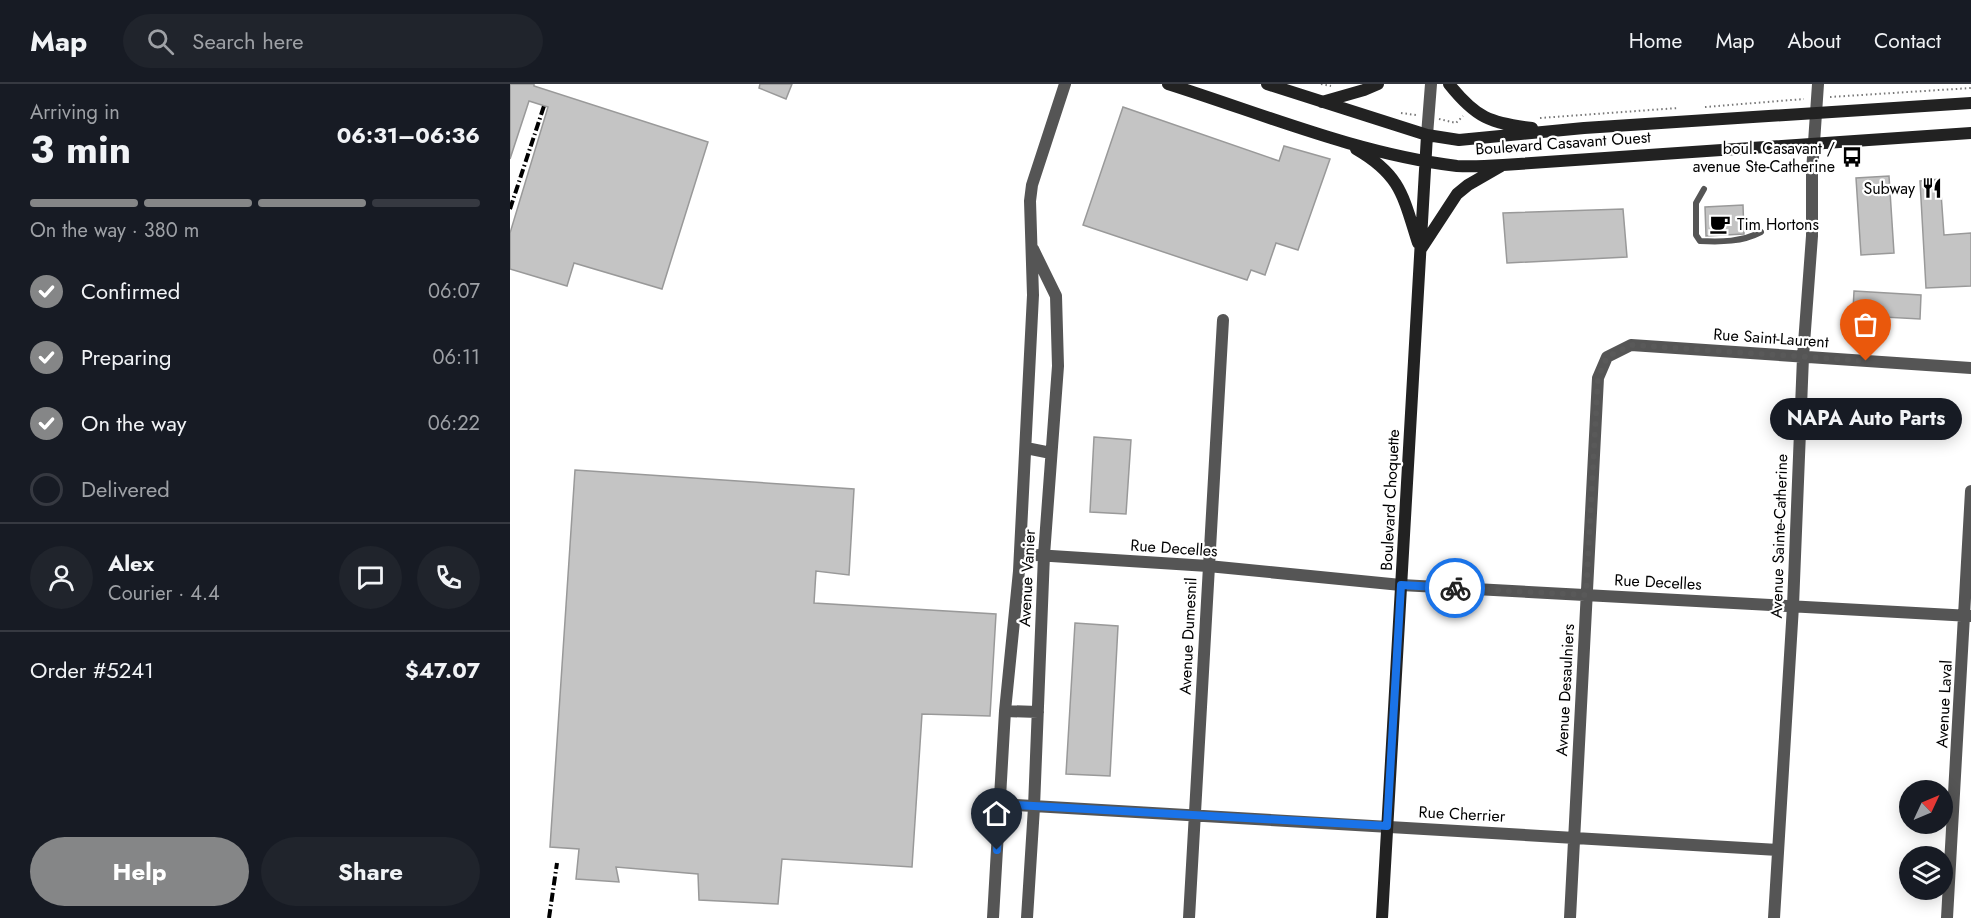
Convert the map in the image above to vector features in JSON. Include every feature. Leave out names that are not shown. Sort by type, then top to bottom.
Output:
[{"type":"main road","name":"Boulevard Casavant Ouest","points":[[1168,84],[1343,141],[1394,155],[1457,166],[1503,165],[1971,132]]},
{"type":"main road","name":"Boulevard Casavant Ouest","points":[[1267,84],[1427,135],[1459,140],[1816,112],[1971,103]]},
{"type":"main road","points":[[1321,102],[1378,84]]},
{"type":"main road","points":[[1449,84],[1472,109],[1492,122],[1557,131]]},
{"type":"main road","name":"Boulevard Choquette","points":[[1382,918],[1427,135]]},
{"type":"main road","points":[[1343,141],[1374,160],[1400,188],[1421,250]]},
{"type":"main road","points":[[1421,250],[1457,195],[1468,185],[1503,165]]},
{"type":"street","name":"Avenue Vanier","points":[[993,918],[1005,711],[1020,554],[1026,448],[1033,295],[1030,201],[1032,185],[1065,84]]},
{"type":"street","name":"Boulevard Choquette","points":[[1427,135],[1431,84]]},
{"type":"street","name":"Avenue Sainte-Catherine","points":[[1774,918],[1793,606],[1803,357],[1812,236],[1818,84]]},
{"type":"street","name":"Avenue Vanier","points":[[1027,918],[1044,555],[1058,366],[1056,296],[1031,245]]},
{"type":"street","name":"Avenue Dumesnil","points":[[1189,918],[1223,320]]},
{"type":"street","name":"Rue Saint-Laurent","points":[[1607,357],[1631,345],[1971,368]]},
{"type":"street","name":"Avenue Desaulniers","points":[[1570,918],[1598,378],[1607,357]]},
{"type":"street","points":[[1026,448],[1052,453]]},
{"type":"street","name":"Avenue Laval","points":[[1947,918],[1968,615],[1971,491]]},
{"type":"street","name":"Rue Decelles","points":[[1020,554],[1208,566],[1401,585],[1968,615]]},
{"type":"street","points":[[1005,711],[1038,712]]},
{"type":"street","name":"Rue Cherrier","points":[[1000,804],[1778,850]]},
{"type":"lane","points":[[1704,189],[1696,203],[1696,235],[1700,241],[1748,239],[1761,232]]},
{"type":"path","points":[[1321,84],[1336,87]]},
{"type":"path","points":[[1695,107],[1971,88]]},
{"type":"path","name":"Boulevard Casavant Ouest","points":[[1537,118],[1684,108]]},
{"type":"path","name":"Boulevard Casavant Ouest","points":[[1395,112],[1429,116],[1456,123],[1472,109]]},
{"type":"building","points":[[510,84],[534,84],[534,86],[708,142],[662,289],[574,263],[567,286],[510,269],[510,233],[548,107],[529,101],[510,159]]},
{"type":"building","points":[[760,84],[792,84],[786,99],[759,88]]},
{"type":"building","points":[[1123,107],[1279,161],[1284,146],[1330,159],[1298,250],[1276,243],[1265,275],[1251,270],[1247,280],[1083,225]]},
{"type":"building","points":[[1889,176],[1894,253],[1861,255],[1856,178]]},
{"type":"building","points":[[1940,179],[1944,235],[1971,233],[1971,286],[1926,288],[1920,181]]},
{"type":"building","points":[[1743,205],[1744,234],[1706,236],[1705,207]]},
{"type":"building","points":[[1623,209],[1627,257],[1507,263],[1503,213]]},
{"type":"building","points":[[1854,291],[1921,295],[1920,319],[1884,317],[1883,331],[1852,330]]},
{"type":"building","points":[[1094,437],[1131,440],[1126,514],[1090,512]]},
{"type":"building","points":[[575,470],[854,489],[849,575],[816,571],[814,603],[996,614],[990,716],[922,714],[912,867],[782,859],[778,904],[699,900],[698,874],[616,867],[619,882],[576,879],[579,849],[550,847]]},
{"type":"building","points":[[1075,623],[1118,626],[1110,776],[1066,774]]},
{"type":"railway","points":[[510,209],[544,106]]},
{"type":"railway","points":[[549,918],[557,863]]},
{"type":"way so far","points":[[1455,588],[1586,595],[1598,378],[1607,357],[1631,345],[1866,361]]},
{"type":"place","name":"boul. Casavant / avenue Ste-Catherine","points":[[1852,157]]},
{"type":"place","name":"Subway","points":[[1932,188]]},
{"type":"place","name":"Tim Hortons","points":[[1720,224]]},
{"type":"place","name":"NAPA Auto Parts","points":[[1866,361]]},
{"type":"route","points":[[997,850],[1000,804],[1387,826],[1401,585],[1455,588]]}]
